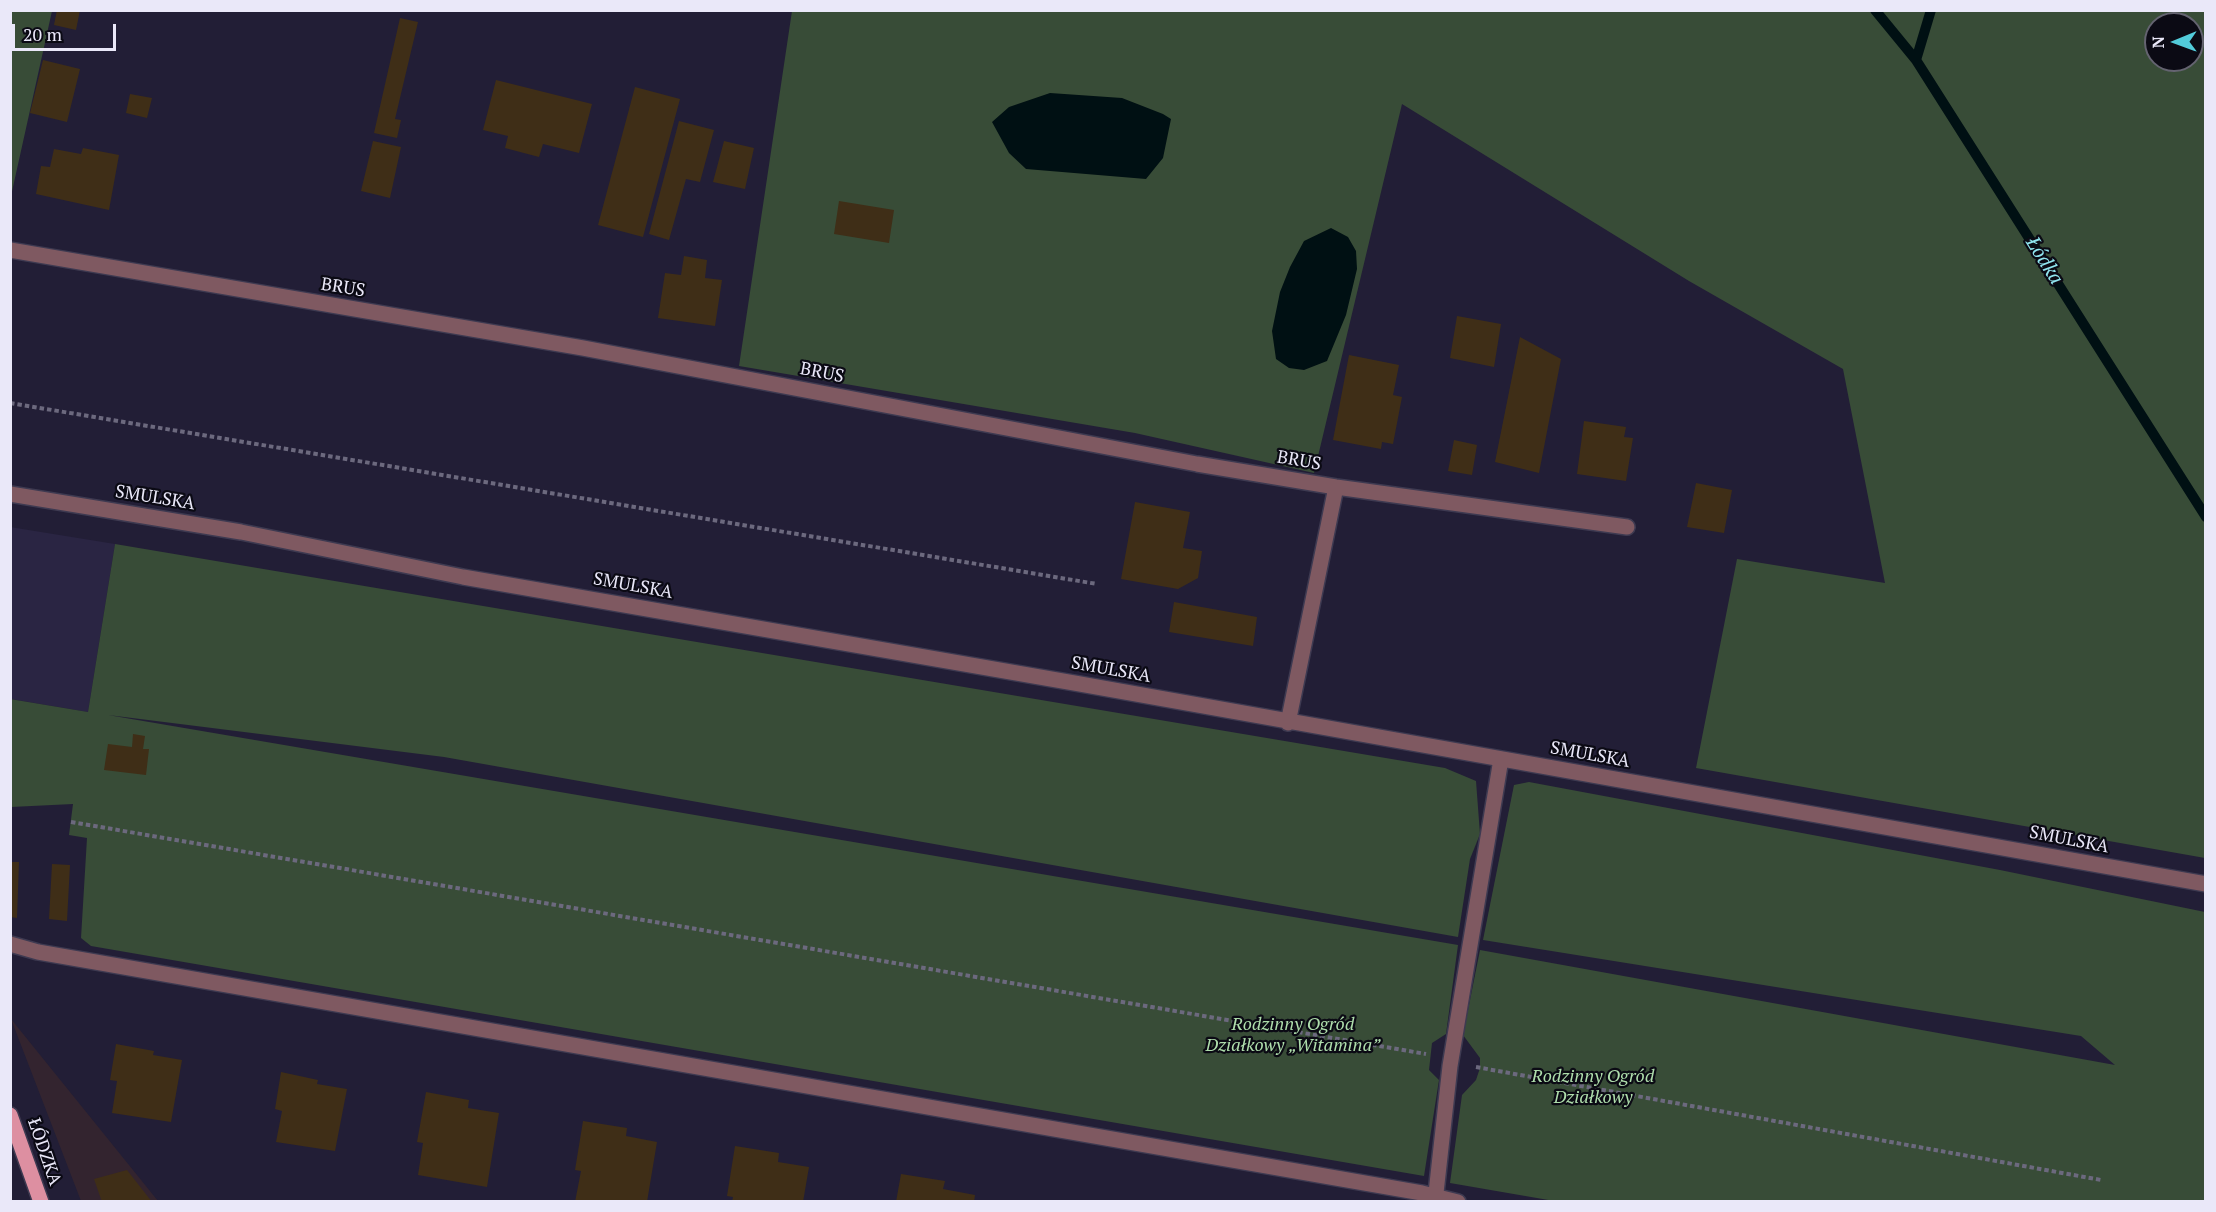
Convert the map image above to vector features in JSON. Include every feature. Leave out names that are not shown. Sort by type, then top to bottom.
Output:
[{"type":"main road","name":"ŁÓDZKA","points":[[10,1115],[41,1202]]},
{"type":"street","name":"BRUS","points":[[10,250],[583,348],[1197,464],[1336,487],[1627,527]]},
{"type":"street","points":[[1288,723],[1336,487]]},
{"type":"street","name":"SMULSKA","points":[[10,494],[241,532],[463,577],[2205,885]]},
{"type":"street","points":[[1436,1199],[1450,1066],[1501,759]]},
{"type":"street","points":[[10,944],[38,952],[1458,1202]]},
{"type":"path","points":[[10,403],[1097,584]]},
{"type":"path","points":[[71,822],[1431,1055]]},
{"type":"path","points":[[1480,1068],[2101,1180]]},
{"type":"shaded area","points":[[1050,93],[1122,98],[1163,114],[1171,119],[1163,158],[1146,179],[1026,169],[1009,153],[992,122],[1009,107]]},
{"type":"shaded area","points":[[1331,228],[1348,237],[1356,251],[1357,269],[1346,315],[1327,361],[1304,370],[1289,368],[1276,359],[1272,331],[1280,292],[1304,241]]},
{"type":"shaded area","points":[[10,527],[115,544],[88,712],[11,699]]},
{"type":"shaded area","points":[[11,1019],[158,1201],[81,1201]]},
{"type":"green space","points":[[10,11],[52,11],[11,196]]},
{"type":"green space","points":[[792,11],[2205,11],[2205,858],[1696,768],[1737,559],[1885,583],[1843,369],[1689,281],[1402,104],[1314,473],[1135,433],[739,366]]},
{"type":"green space","name":"Rodzinny Ogród Działkowy „Witamina”","points":[[115,544],[1445,768],[1476,781],[1480,834],[1470,859],[1458,937],[444,757],[108,715],[1458,945],[1446,1034],[1432,1043],[1429,1070],[1439,1080],[1424,1176],[91,946],[81,938],[87,838],[69,835],[73,804],[11,807],[10,699],[88,712]]},
{"type":"green space","name":"Rodzinny Ogród Działkowy","points":[[1529,782],[2000,870],[2205,912],[2205,1201],[1560,1202],[1450,1183],[1462,1095],[1476,1080],[1480,1068],[1480,1058],[1463,1035],[1480,950],[2115,1065],[2081,1036],[1483,940],[1514,785]]},
{"type":"building","points":[[57,10],[80,10],[76,30],[54,25]]},
{"type":"building","points":[[400,18],[418,22],[395,119],[401,120],[397,138],[374,133]]},
{"type":"building","points":[[43,60],[80,69],[67,122],[30,113]]},
{"type":"building","points":[[496,80],[592,104],[579,153],[543,144],[539,157],[505,148],[508,136],[483,130]]},
{"type":"building","points":[[635,87],[680,99],[643,237],[598,225]]},
{"type":"building","points":[[130,94],[152,98],[147,118],[126,113]]},
{"type":"building","points":[[679,121],[714,130],[700,182],[686,179],[669,240],[649,234]]},
{"type":"building","points":[[373,141],[401,147],[390,198],[361,191]]},
{"type":"building","points":[[724,141],[754,148],[745,189],[713,182]]},
{"type":"building","points":[[83,148],[119,155],[109,210],[36,194],[41,166],[50,167],[54,149],[81,154]]},
{"type":"building","points":[[839,201],[894,210],[889,243],[834,234]]},
{"type":"building","points":[[684,256],[707,260],[705,278],[722,280],[715,326],[658,318],[665,273],[681,275]]},
{"type":"building","points":[[1457,316],[1501,324],[1494,367],[1450,358]]},
{"type":"building","points":[[1520,337],[1561,359],[1539,473],[1495,462]]},
{"type":"building","points":[[1349,355],[1399,365],[1393,395],[1402,397],[1393,444],[1382,442],[1381,449],[1333,440]]},
{"type":"building","points":[[1584,421],[1626,427],[1624,437],[1633,438],[1626,481],[1577,474]]},
{"type":"building","points":[[1454,440],[1477,445],[1472,475],[1448,471]]},
{"type":"building","points":[[1696,483],[1732,490],[1724,533],[1687,527]]},
{"type":"building","points":[[1135,502],[1190,512],[1183,548],[1202,551],[1198,578],[1178,589],[1121,579]]},
{"type":"building","points":[[1174,602],[1257,617],[1253,646],[1169,632]]},
{"type":"building","points":[[133,734],[145,736],[143,749],[149,749],[146,775],[104,770],[108,744],[132,747]]},
{"type":"building","points":[[10,862],[19,862],[17,918],[10,917]]},
{"type":"building","points":[[52,864],[70,865],[67,921],[49,919]]},
{"type":"building","points":[[116,1044],[154,1051],[153,1055],[182,1060],[171,1122],[112,1113],[117,1081],[110,1080]]},
{"type":"building","points":[[281,1072],[318,1080],[317,1084],[347,1089],[335,1151],[276,1142],[282,1111],[275,1109]]},
{"type":"building","points":[[426,1092],[469,1100],[468,1108],[499,1113],[487,1187],[418,1175],[423,1143],[417,1142]]},
{"type":"building","points":[[583,1121],[627,1128],[626,1136],[657,1142],[647,1202],[575,1202],[581,1171],[575,1170]]},
{"type":"building","points":[[735,1146],[779,1153],[778,1162],[809,1167],[803,1202],[732,1202],[733,1197],[727,1196]]},
{"type":"building","points":[[127,1170],[152,1202],[102,1202],[94,1179]]},
{"type":"building","points":[[901,1174],[945,1181],[943,1189],[975,1195],[974,1202],[896,1202]]},
{"type":"waterway","name":"Łódka","points":[[1875,10],[1916,60],[2206,517]]},
{"type":"waterway","points":[[1916,60],[1931,10]]}]
